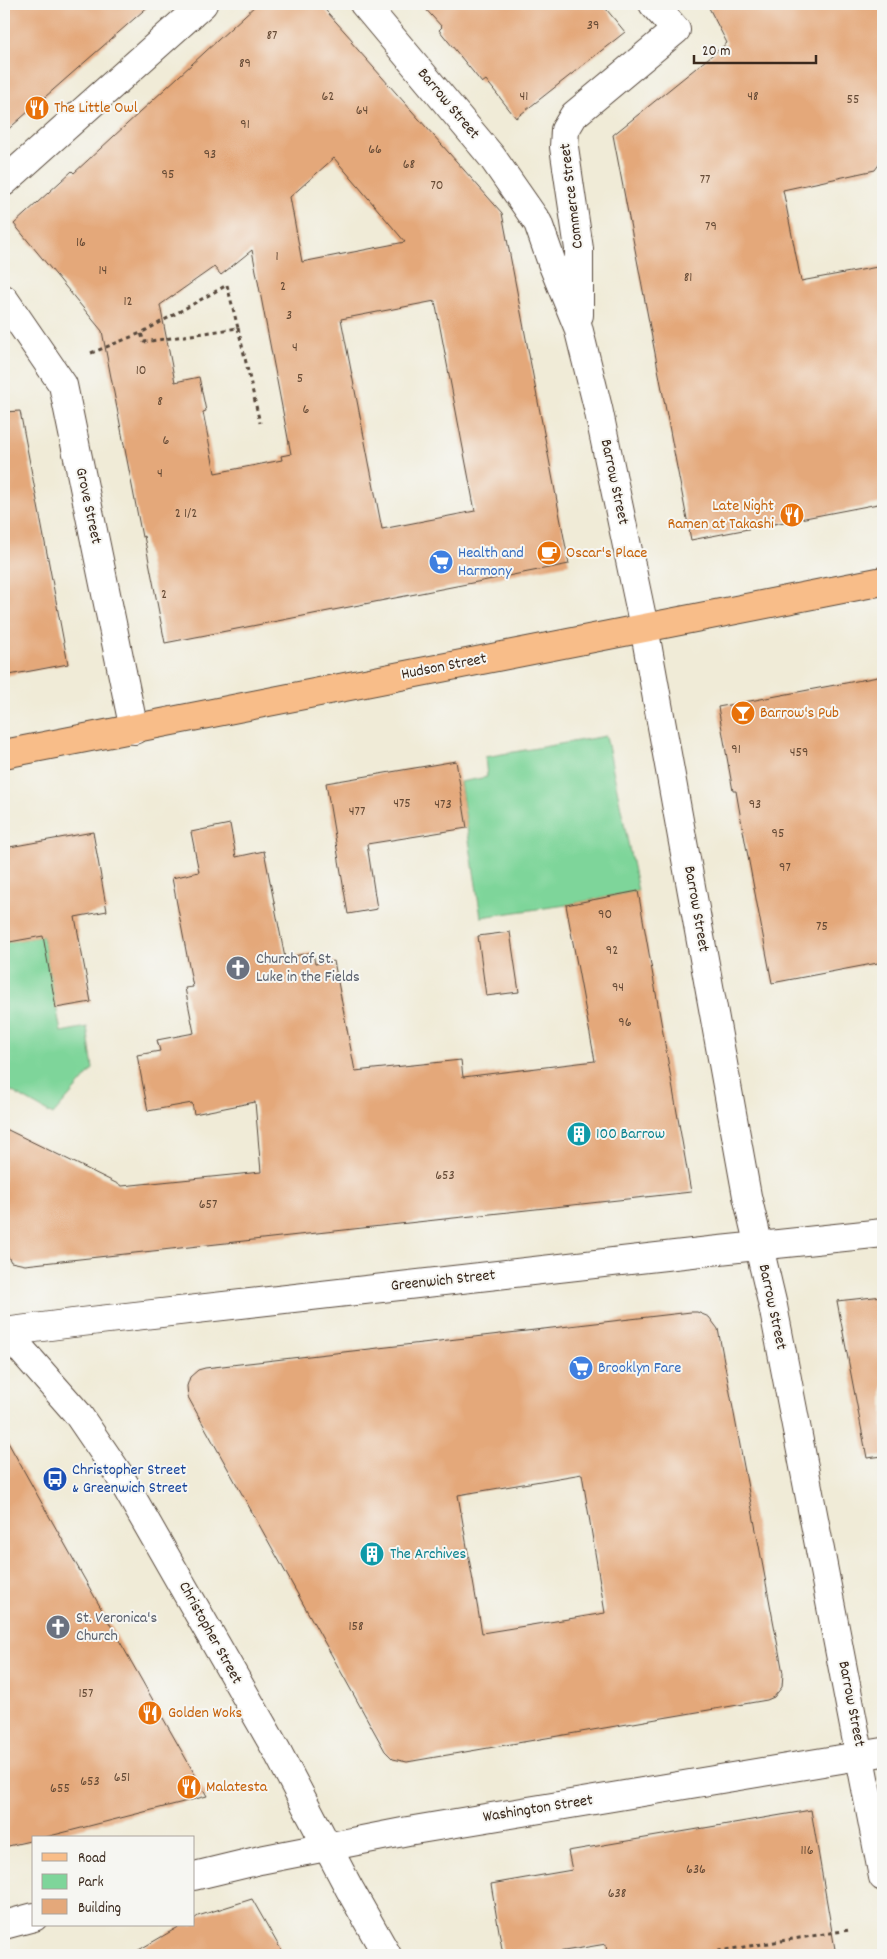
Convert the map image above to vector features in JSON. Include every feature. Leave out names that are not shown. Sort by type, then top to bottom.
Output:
[{"type":"main road","name":"Hudson Street","points":[[4,754],[134,730],[644,627],[883,581]]},
{"type":"street","points":[[4,182],[203,4]]},
{"type":"street","name":"Barrow Street","points":[[364,4],[492,157],[538,223],[578,327],[598,408],[644,627],[747,1196],[872,1753],[883,1877]]},
{"type":"street","name":"Commerce Street","points":[[578,327],[579,249],[566,169],[565,130],[574,115],[676,30],[653,4]]},
{"type":"street","name":"Grove Street","points":[[4,299],[63,385],[134,730]]},
{"type":"street","name":"Greenwich Street","points":[[4,1331],[883,1233]]},
{"type":"street","name":"Christopher Street","points":[[4,1331],[77,1413],[118,1473],[272,1743],[387,1955]]},
{"type":"street","name":"Washington Street","points":[[195,1876],[328,1846],[408,1831],[872,1753]]},
{"type":"street","points":[[4,1925],[32,1918]]},
{"type":"path","points":[[91,353],[141,333],[227,285],[260,423]]},
{"type":"path","points":[[141,333],[144,342],[238,328]]},
{"type":"path","points":[[694,1955],[848,1930]]},
{"type":"green space","points":[[606,736],[638,891],[566,905],[481,917],[460,782],[487,777],[485,757]]},
{"type":"green space","points":[[4,927],[7,942],[43,936],[61,1032],[87,1027],[93,1069],[53,1115],[4,1087]]},
{"type":"building","points":[[4,4],[151,4],[4,133]]},
{"type":"building","points":[[257,4],[320,4],[353,41],[351,42],[502,213],[569,564],[165,643],[144,536],[142,537],[102,331],[14,224],[72,171],[74,173]],"holes":[[[334,158],[358,186],[405,242],[302,262],[290,197]],[[252,250],[291,454],[281,456],[282,460],[215,473],[203,412],[206,411],[199,377],[175,382],[160,305],[214,267],[221,275]],[[435,301],[475,511],[382,529],[341,319]]]},
{"type":"building","points":[[421,4],[602,4],[625,32],[516,118],[486,80],[482,83],[439,30],[442,27]]},
{"type":"building","points":[[707,4],[883,4],[883,159],[875,170],[783,190],[801,281],[883,266],[883,503],[691,540],[613,135],[727,43]]},
{"type":"building","points":[[20,411],[68,664],[4,676],[4,412]]},
{"type":"building","points":[[883,676],[883,962],[772,983],[736,791],[733,791],[718,707]]},
{"type":"building","points":[[456,761],[467,828],[367,844],[377,909],[348,914],[326,783]]},
{"type":"building","points":[[230,824],[236,857],[264,851],[285,958],[313,952],[315,964],[334,961],[355,1071],[461,1060],[463,1077],[595,1061],[566,905],[638,891],[691,1192],[25,1265],[11,1262],[4,1249],[4,1128],[122,1186],[261,1172],[255,1102],[194,1114],[192,1103],[148,1111],[137,1055],[160,1051],[157,1040],[194,1033],[185,988],[193,987],[172,878],[199,872],[191,832]]},
{"type":"building","points":[[93,832],[107,911],[75,917],[91,1002],[56,1008],[43,936],[4,943],[4,848]]},
{"type":"building","points":[[510,932],[519,992],[486,996],[478,936]]},
{"type":"building","points":[[883,1296],[883,1456],[867,1458],[837,1301]]},
{"type":"building","name":"The Archives","points":[[691,1312],[697,1312],[709,1317],[718,1329],[783,1673],[782,1687],[774,1697],[767,1700],[407,1762],[393,1759],[385,1751],[188,1397],[187,1386],[190,1377],[198,1370]],"holes":[[[582,1474],[605,1613],[482,1633],[458,1495]]]},
{"type":"building","points":[[4,1435],[207,1796],[50,1836],[32,1836],[32,1840],[4,1847]]},
{"type":"building","points":[[811,1810],[836,1955],[607,1955],[606,1944],[540,1955],[503,1955],[491,1884],[572,1870],[568,1851]]},
{"type":"building","points":[[252,1899],[284,1955],[130,1955],[180,1926],[195,1926],[195,1918]]},
{"type":"place","name":"The Little Owl","points":[[37,108]]},
{"type":"place","name":"Late Night Ramen at Takashi","points":[[792,515]]},
{"type":"place","name":"Oscar's Place","points":[[549,553]]},
{"type":"place","name":"Health and Harmony","points":[[441,562]]},
{"type":"place","name":"Barrow's Pub","points":[[743,713]]},
{"type":"place","name":"Church of St. Luke in the Fields","points":[[238,968]]},
{"type":"place","name":"100 Barrow","points":[[579,1134]]},
{"type":"place","name":"Brooklyn Fare","points":[[581,1368]]},
{"type":"place","name":"Christopher Street & Greenwich Street","points":[[55,1479]]},
{"type":"place","name":"The Archives","points":[[372,1554]]},
{"type":"place","name":"St. Veronica's Church","points":[[58,1627]]},
{"type":"place","name":"Golden Woks","points":[[150,1713]]},
{"type":"place","name":"Malatesta","points":[[189,1787]]}]
